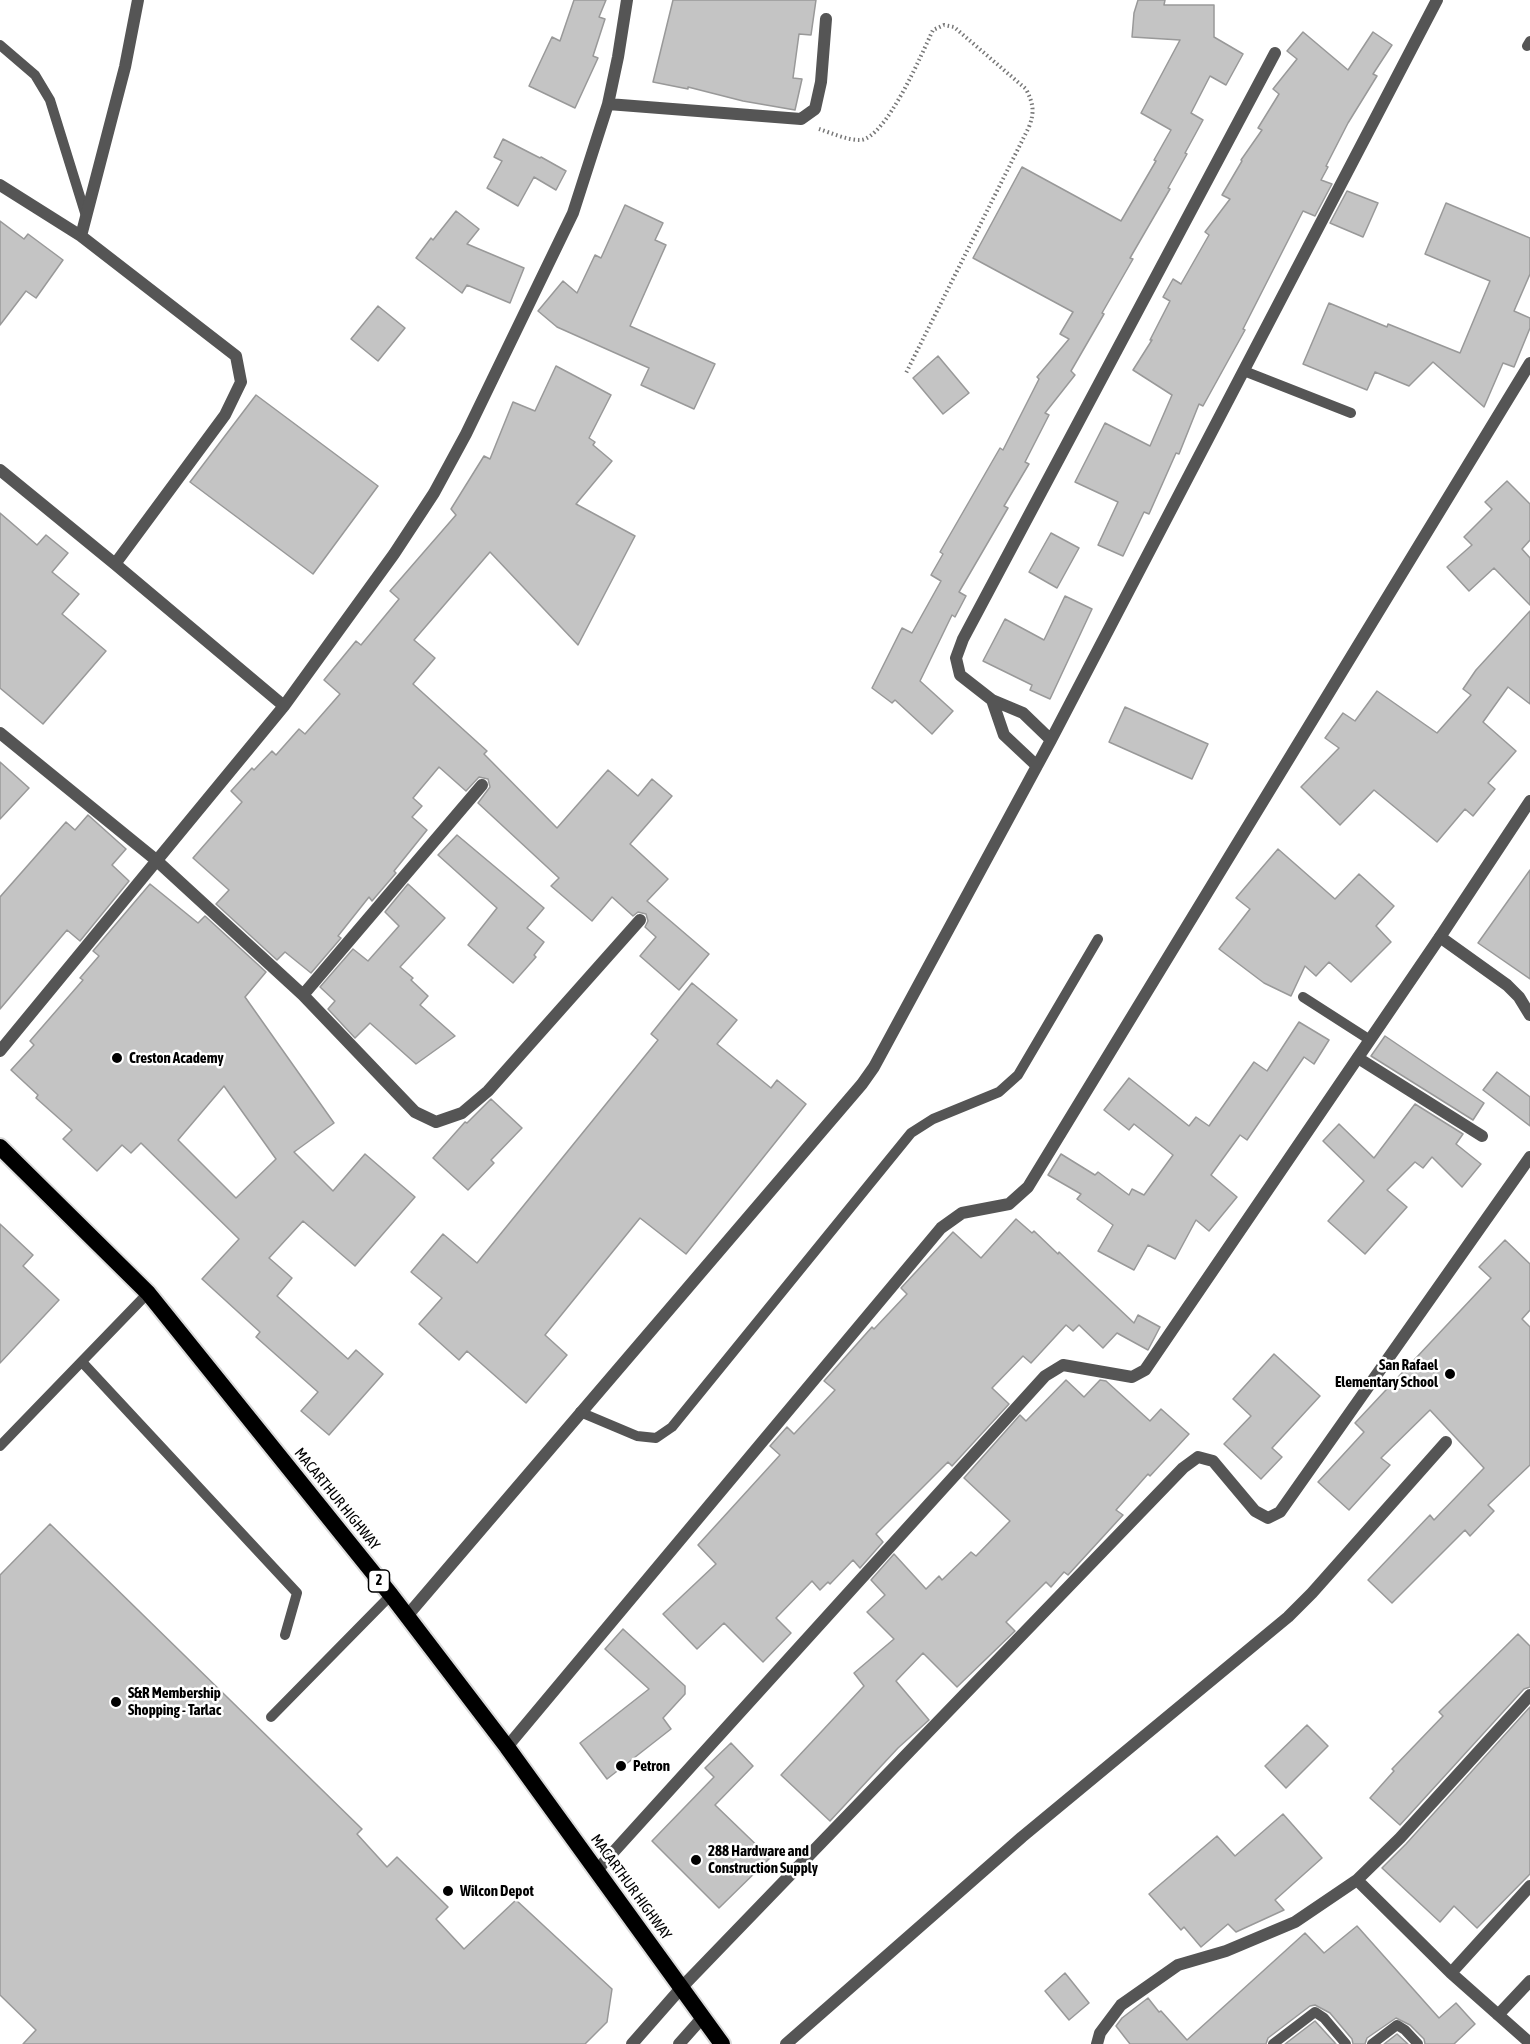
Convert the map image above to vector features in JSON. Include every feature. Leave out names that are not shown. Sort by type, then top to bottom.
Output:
[{"type":"highway","name":"MACARTHUR HIGHWAY","points":[[0,1147],[148,1293],[391,1595],[598,1869],[722,2044]]},
{"type":"street","points":[[81,236],[125,67],[138,0]]},
{"type":"street","points":[[0,1051],[284,706],[394,554],[434,493],[466,434],[573,213],[608,104],[627,0]]},
{"type":"street","points":[[407,1616],[862,1084],[874,1067],[1051,740],[1437,0]]},
{"type":"street","points":[[608,104],[801,119],[815,110],[821,82],[826,20]]},
{"type":"street","points":[[1051,740],[1023,713],[992,700],[960,675],[956,658],[963,639],[1275,53]]},
{"type":"street","points":[[0,185],[81,236],[236,356],[241,382],[225,415],[115,564]]},
{"type":"street","points":[[507,1747],[941,1228],[962,1213],[1009,1204],[1028,1187],[1530,363]]},
{"type":"street","points":[[0,470],[284,706]]},
{"type":"street","points":[[992,700],[1004,735],[1037,766]]},
{"type":"street","points":[[0,733],[156,860],[303,995],[415,1112],[436,1122],[462,1113],[488,1091],[640,920]]},
{"type":"street","points":[[303,995],[482,785]]},
{"type":"street","points":[[598,1869],[1045,1376],[1063,1365],[1132,1377],[1145,1370],[1530,801]]},
{"type":"street","points":[[1440,937],[1507,985],[1519,997],[1530,1015]]},
{"type":"street","points":[[1358,1058],[1482,1136]]},
{"type":"street","points":[[632,2044],[682,1988],[1183,1468],[1198,1456],[1213,1461],[1255,1511],[1268,1518],[1280,1512],[1530,1157]]},
{"type":"street","points":[[786,2044],[1022,1837],[1288,1617],[1446,1442]]},
{"type":"street","points":[[1097,2044],[1100,2033],[1121,2005],[1178,1965],[1226,1951],[1295,1923],[1357,1880],[1400,1838],[1530,1695]]},
{"type":"street","points":[[1357,1880],[1451,1973],[1530,2043]]},
{"type":"street","points":[[1451,1973],[1530,1886]]},
{"type":"street","points":[[1498,2015],[1530,1981]]},
{"type":"street","points":[[679,2044],[703,2017]]},
{"type":"lane","points":[[0,45],[35,75],[50,100],[86,216]]},
{"type":"lane","points":[[1244,371],[1351,413]]},
{"type":"lane","points":[[580,1412],[638,1436],[656,1437],[672,1427],[911,1133],[933,1119],[999,1092],[1018,1075],[1098,939]]},
{"type":"lane","points":[[1303,997],[1370,1040]]},
{"type":"lane","points":[[0,1446],[148,1293]]},
{"type":"lane","points":[[82,1362],[297,1593],[285,1635]]},
{"type":"lane","points":[[271,1717],[391,1595]]},
{"type":"lane","points":[[1273,2044],[1315,2012],[1324,2018],[1346,2044]]},
{"type":"lane","points":[[1371,2044],[1397,2025],[1418,2044]]},
{"type":"path","points":[[779,117],[861,140],[874,135],[888,119],[933,30],[944,25],[954,27],[1026,89],[1033,102],[1034,114],[1029,127],[906,373]]},
{"type":"building","points":[[574,0],[606,0],[599,17],[605,19],[593,56],[598,58],[575,108],[529,86],[552,37],[560,41]]},
{"type":"building","points":[[673,0],[816,0],[811,35],[799,34],[793,78],[802,79],[795,110],[743,101],[688,87],[688,89],[653,82]]},
{"type":"building","points":[[1138,0],[1165,0],[1164,5],[1214,5],[1214,37],[1243,54],[1226,85],[1210,76],[1191,113],[1203,120],[1168,188],[1170,189],[1130,258],[1133,259],[1071,371],[1075,375],[1045,413],[1049,415],[1025,462],[1029,464],[1004,506],[1008,508],[959,592],[966,596],[955,617],[952,615],[920,681],[953,711],[932,734],[895,700],[892,703],[872,688],[902,628],[912,633],[941,581],[931,575],[943,554],[940,552],[1000,448],[1003,450],[1039,379],[1037,377],[1069,339],[1060,334],[1073,312],[973,258],[1022,167],[1121,221],[1171,130],[1141,113],[1180,40],[1132,37],[1134,13]]},
{"type":"building","points":[[1303,32],[1348,70],[1373,32],[1392,45],[1373,74],[1377,76],[1348,123],[1326,166],[1328,167],[1321,180],[1332,184],[1315,216],[1303,211],[1243,329],[1245,330],[1203,406],[1199,404],[1179,454],[1176,453],[1149,514],[1144,512],[1123,556],[1098,545],[1118,502],[1075,482],[1105,423],[1150,446],[1172,395],[1133,370],[1152,340],[1150,340],[1170,301],[1163,297],[1173,279],[1181,284],[1209,235],[1205,232],[1230,199],[1222,195],[1241,160],[1262,130],[1258,128],[1279,94],[1273,89],[1297,59],[1287,51]]},
{"type":"building","points":[[503,139],[566,171],[556,190],[534,177],[518,206],[487,188],[502,161],[494,157]]},
{"type":"building","points":[[1347,191],[1378,203],[1363,237],[1330,223]]},
{"type":"building","points":[[1446,203],[1530,238],[1530,274],[1514,311],[1530,318],[1530,328],[1514,367],[1503,363],[1484,407],[1433,362],[1409,386],[1375,372],[1367,390],[1303,364],[1329,303],[1460,353],[1490,281],[1425,254]]},
{"type":"building","points":[[625,205],[663,223],[655,240],[666,245],[630,326],[715,364],[694,409],[641,385],[649,368],[557,327],[538,311],[563,281],[577,293],[595,255],[601,258]]},
{"type":"building","points":[[456,211],[479,229],[467,244],[524,268],[510,303],[467,285],[462,293],[416,258]]},
{"type":"building","points":[[0,221],[24,239],[28,234],[63,260],[36,298],[26,291],[0,325]]},
{"type":"building","points":[[378,306],[405,328],[378,361],[351,339]]},
{"type":"building","points":[[938,356],[969,393],[943,414],[913,378]]},
{"type":"building","points":[[556,366],[611,395],[589,438],[595,442],[593,445],[612,461],[576,504],[635,536],[578,645],[490,552],[414,640],[435,658],[413,684],[487,751],[484,754],[557,828],[608,770],[638,796],[652,779],[672,796],[630,844],[668,879],[647,901],[709,954],[679,990],[640,956],[656,937],[645,927],[648,921],[646,914],[638,912],[633,916],[612,897],[592,921],[551,886],[559,878],[478,803],[490,787],[488,779],[479,777],[466,791],[439,767],[413,798],[422,806],[412,817],[427,830],[394,871],[396,873],[372,901],[369,897],[338,936],[341,938],[311,973],[285,952],[277,960],[216,904],[229,890],[193,858],[242,802],[231,791],[272,751],[276,755],[299,729],[305,734],[340,694],[324,680],[356,641],[361,645],[399,599],[390,591],[456,515],[451,509],[484,456],[490,459],[513,402],[535,411]]},
{"type":"building","points":[[256,395],[378,486],[313,574],[190,482]]},
{"type":"building","points":[[1507,481],[1530,504],[1530,540],[1522,549],[1530,558],[1530,605],[1494,568],[1469,591],[1447,567],[1472,545],[1464,537],[1492,509],[1485,502]]},
{"type":"building","points":[[0,513],[37,545],[46,535],[68,553],[52,572],[79,594],[62,614],[106,651],[43,724],[0,688]]},
{"type":"building","points":[[1051,533],[1079,548],[1057,588],[1029,572]]},
{"type":"building","points":[[1065,596],[1092,609],[1050,699],[1030,690],[1032,685],[983,661],[1005,619],[1044,640]]},
{"type":"building","points":[[1530,611],[1530,704],[1508,687],[1483,722],[1516,751],[1488,783],[1495,789],[1473,816],[1465,809],[1437,842],[1374,790],[1340,825],[1301,787],[1339,748],[1325,738],[1343,713],[1355,721],[1377,691],[1437,733],[1471,695],[1463,689],[1476,670]]},
{"type":"building","points":[[1125,707],[1208,744],[1192,779],[1109,742]]},
{"type":"building","points":[[0,762],[29,788],[0,819]]},
{"type":"building","points":[[88,815],[126,849],[112,865],[129,881],[80,941],[67,930],[0,1009],[0,897],[66,822],[75,830]]},
{"type":"building","points":[[457,835],[544,908],[527,928],[544,942],[534,955],[536,957],[513,983],[468,945],[497,908],[438,855]]},
{"type":"building","points":[[1278,849],[1335,899],[1359,874],[1394,906],[1376,926],[1391,942],[1351,982],[1329,962],[1316,976],[1305,966],[1291,996],[1264,983],[1219,949],[1250,909],[1236,898]]},
{"type":"building","points":[[1530,870],[1530,979],[1478,943]]},
{"type":"building","points":[[150,884],[198,923],[205,916],[266,972],[245,997],[334,1123],[294,1152],[333,1191],[365,1154],[415,1197],[355,1266],[303,1221],[269,1258],[292,1278],[277,1296],[348,1359],[356,1350],[383,1374],[329,1435],[301,1411],[318,1392],[256,1337],[260,1332],[202,1279],[239,1239],[141,1143],[131,1153],[122,1145],[97,1171],[63,1139],[72,1130],[36,1098],[38,1095],[11,1070],[34,1045],[30,1041],[83,980],[80,978],[99,956],[93,951]],"holes":[[[224,1086],[276,1159],[236,1198],[178,1140]]]},
{"type":"building","points":[[408,884],[445,918],[400,967],[428,996],[420,1005],[455,1036],[416,1064],[370,1023],[355,1038],[328,1009],[335,1001],[320,987],[353,949],[368,961],[399,926],[385,912]]},
{"type":"building","points":[[692,983],[737,1020],[717,1044],[771,1088],[777,1080],[806,1104],[686,1254],[640,1218],[545,1335],[567,1355],[526,1403],[467,1351],[459,1360],[419,1324],[442,1298],[411,1272],[443,1234],[477,1263],[658,1040],[651,1034]]},
{"type":"building","points":[[1299,1022],[1329,1040],[1314,1064],[1304,1057],[1247,1140],[1240,1135],[1211,1175],[1237,1197],[1209,1231],[1196,1220],[1175,1259],[1148,1245],[1134,1270],[1098,1251],[1113,1225],[1077,1199],[1081,1194],[1048,1175],[1061,1154],[1095,1175],[1098,1172],[1129,1195],[1132,1189],[1144,1195],[1173,1155],[1134,1124],[1129,1130],[1104,1110],[1129,1078],[1189,1126],[1196,1117],[1209,1126],[1254,1062],[1267,1071]]},
{"type":"building","points":[[1385,1036],[1484,1103],[1473,1120],[1371,1056]]},
{"type":"building","points":[[1497,1072],[1530,1097],[1530,1126],[1483,1090]]},
{"type":"building","points":[[491,1099],[522,1128],[491,1160],[494,1163],[468,1190],[433,1158],[465,1122],[467,1123]]},
{"type":"building","points":[[1415,1104],[1463,1134],[1456,1144],[1481,1164],[1462,1187],[1432,1157],[1423,1168],[1415,1162],[1387,1190],[1407,1207],[1365,1254],[1328,1221],[1364,1181],[1323,1141],[1339,1124],[1374,1158]]},
{"type":"building","points":[[1016,1219],[1032,1233],[1034,1231],[1058,1254],[1059,1252],[1134,1323],[1138,1315],[1160,1327],[1148,1350],[1117,1333],[1103,1348],[1079,1325],[1073,1331],[1066,1325],[1031,1363],[1023,1356],[992,1388],[1009,1404],[952,1466],[948,1462],[876,1534],[883,1542],[860,1568],[853,1560],[830,1584],[828,1582],[820,1590],[812,1581],[776,1618],[791,1633],[763,1662],[724,1623],[697,1649],[663,1614],[716,1564],[698,1545],[780,1455],[770,1446],[787,1427],[794,1434],[835,1390],[824,1381],[872,1327],[874,1329],[907,1294],[901,1288],[953,1232],[981,1258]]},
{"type":"building","points":[[0,1224],[33,1255],[23,1266],[59,1300],[0,1363]]},
{"type":"building","points":[[1505,1240],[1530,1264],[1530,1310],[1522,1319],[1530,1327],[1530,1465],[1488,1505],[1494,1511],[1470,1536],[1465,1530],[1392,1603],[1368,1580],[1430,1515],[1434,1520],[1484,1468],[1430,1410],[1381,1458],[1390,1465],[1349,1510],[1318,1482],[1364,1432],[1355,1423],[1491,1278],[1479,1267]]},
{"type":"building","points":[[1274,1354],[1320,1396],[1272,1448],[1282,1457],[1261,1479],[1224,1444],[1251,1416],[1233,1399]]},
{"type":"building","points":[[1066,1380],[1084,1397],[1100,1380],[1106,1381],[1150,1421],[1161,1409],[1189,1434],[1150,1476],[1148,1474],[1116,1510],[1123,1515],[1068,1575],[1064,1572],[1051,1587],[1046,1582],[1006,1622],[1015,1631],[957,1687],[923,1653],[896,1681],[929,1720],[898,1748],[830,1821],[781,1775],[864,1686],[854,1673],[894,1639],[867,1612],[885,1595],[871,1580],[894,1554],[926,1589],[939,1576],[942,1580],[971,1552],[976,1556],[1010,1521],[964,1478],[1020,1415],[1026,1421]]},
{"type":"building","name":"S&R Membership Shopping - Tarlac","points":[[50,1524],[362,1829],[357,1834],[387,1867],[397,1857],[448,1907],[436,1919],[464,1949],[516,1900],[612,1989],[607,2022],[585,2044],[23,2044],[36,2030],[0,1995],[0,1575]]},
{"type":"building","points":[[623,1629],[685,1686],[685,1694],[663,1718],[671,1729],[607,1779],[580,1743],[649,1689],[605,1649]]},
{"type":"building","points":[[1518,1634],[1530,1646],[1530,1687],[1524,1689],[1400,1825],[1370,1798],[1394,1771],[1392,1769],[1443,1716],[1439,1712]]},
{"type":"building","points":[[1530,1707],[1530,1874],[1477,1928],[1454,1906],[1440,1922],[1382,1868]]},
{"type":"building","points":[[1307,1725],[1328,1746],[1286,1788],[1265,1766]]},
{"type":"building","points":[[731,1743],[753,1766],[715,1805],[770,1858],[719,1908],[652,1841],[714,1777],[705,1768]]},
{"type":"building","points":[[1283,1814],[1322,1858],[1275,1900],[1284,1910],[1236,1932],[1228,1924],[1201,1947],[1184,1927],[1181,1930],[1149,1894],[1217,1836],[1235,1856]]},
{"type":"building","points":[[1357,1926],[1439,2018],[1456,2003],[1475,2024],[1454,2044],[1425,2044],[1424,2039],[1410,2025],[1396,2018],[1367,2038],[1365,2044],[1353,2044],[1352,2039],[1330,2013],[1315,2005],[1310,2006],[1268,2038],[1266,2044],[1130,2044],[1116,2026],[1122,2018],[1148,1998],[1187,2040],[1305,1933],[1324,1953]]},
{"type":"building","points":[[1065,1973],[1089,2003],[1069,2020],[1045,1991]]},
{"type":"building","points":[[1315,2021],[1336,2044],[1285,2044]]},
{"type":"building","points":[[1397,2034],[1408,2044],[1384,2044]]},
{"type":"place","name":"Creston Academy","points":[[117,1058]]},
{"type":"place","name":"San Rafael Elementary School","points":[[1450,1374]]},
{"type":"place","name":"S&R Membership Shopping - Tarlac","points":[[116,1702]]},
{"type":"place","name":"Petron","points":[[621,1766]]},
{"type":"place","name":"288 Hardware and Construction Supply","points":[[696,1860]]},
{"type":"place","name":"Wilcon Depot","points":[[448,1891]]}]
